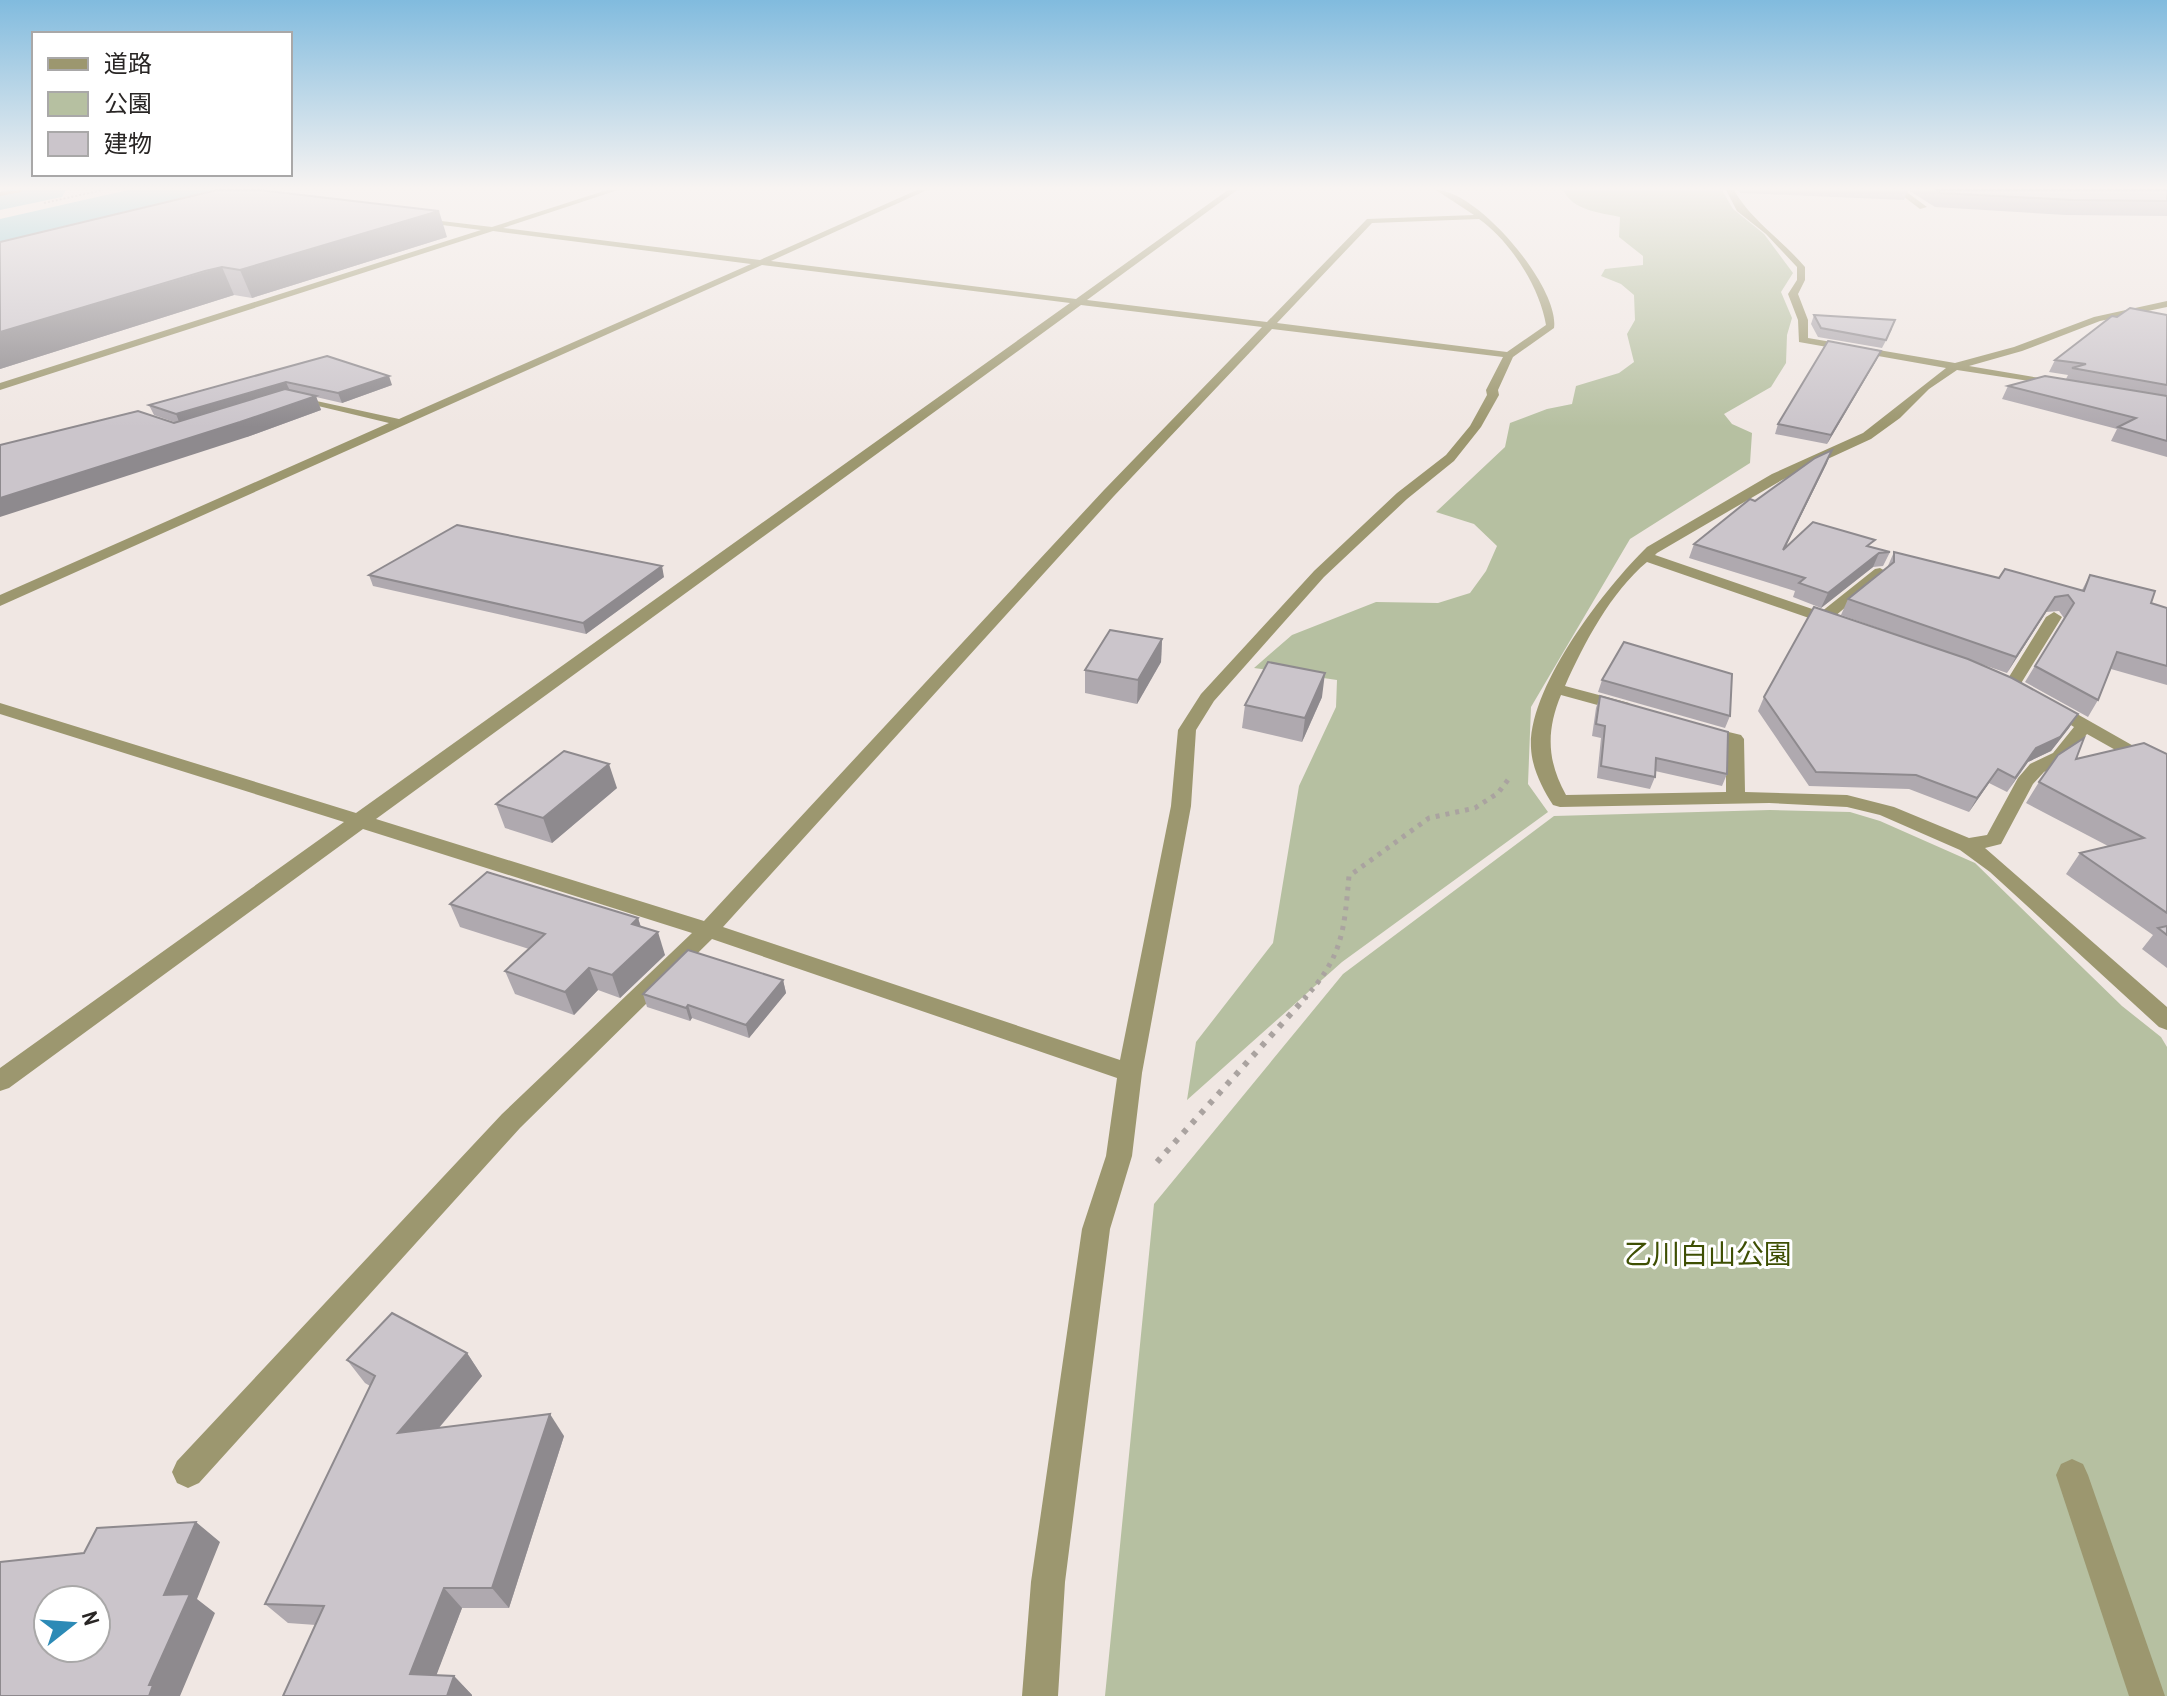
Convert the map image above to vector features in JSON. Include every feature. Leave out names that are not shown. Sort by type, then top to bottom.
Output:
[{"type":"street","points":[[0,387],[365,269]]},
{"type":"street","points":[[0,601],[744,269]]},
{"type":"street","points":[[817,269],[1509,355]]},
{"type":"street","points":[[0,1081],[1126,269]]},
{"type":"street","points":[[188,1472],[511,1121],[708,930],[1109,493],[1324,269]]},
{"type":"street","points":[[1040,1696],[1048,1582],[1096,1229],[1119,1156],[1130,1073],[1181,806],[1187,730],[1207,698],[1319,574],[1402,496],[1450,458],[1475,427],[1493,395],[1492,390],[1509,355],[1551,326],[1551,317],[1523,269]]},
{"type":"street","points":[[1801,269],[1801,280],[1793,294],[1803,320],[1803,340],[2075,388]]},
{"type":"street","points":[[2167,304],[2097,319],[2018,349],[1956,366],[1925,387],[1896,416],[1867,436],[1777,477],[1652,550],[1635,564],[1576,647],[1546,714],[1540,745],[1550,784],[1560,801],[1736,798],[1847,801],[1887,811],[1967,845],[1997,867],[2167,1021]]},
{"type":"street","points":[[277,401],[291,397],[402,423]]},
{"type":"street","points":[[1646,557],[1857,630]]},
{"type":"street","points":[[1824,617],[1880,572]]},
{"type":"street","points":[[2054,617],[2018,689],[2167,773]]},
{"type":"street","points":[[1558,689],[1646,714]]},
{"type":"street","points":[[0,708],[708,930],[1130,1073]]},
{"type":"street","points":[[1967,845],[1994,840],[2025,782],[2037,768],[2059,757],[2085,725]]},
{"type":"street","points":[[1691,727],[1735,739],[1733,778],[1736,798]]},
{"type":"street","points":[[2072,1475],[2147,1696]]},
{"type":"path","points":[[1148,1172],[1323,978],[1344,934],[1349,876],[1429,818],[1475,808],[1498,793],[1515,769]]},
{"type":"green space","points":[[1605,269],[1790,269],[1793,273],[1781,292],[1792,318],[1787,335],[1786,363],[1771,387],[1724,414],[1732,424],[1752,433],[1750,463],[1630,539],[1531,707],[1528,784],[1548,812],[1342,962],[1187,1100],[1196,1042],[1273,943],[1299,786],[1336,707],[1337,680],[1254,668],[1292,635],[1376,602],[1438,603],[1470,593],[1486,571],[1497,546],[1474,524],[1436,512],[1505,447],[1510,423],[1547,409],[1572,404],[1576,386],[1619,373],[1634,362],[1627,334],[1635,320],[1634,295],[1621,284],[1601,276]]},
{"type":"green space","name":"乙川白山公園","points":[[1770,810],[1850,812],[1880,821],[1975,863],[2122,1006],[2161,1037],[2167,1047],[2167,1696],[1105,1696],[1154,1204],[1343,974],[1554,816]]},
{"type":"building","points":[[0,269],[213,269],[205,271],[0,332]]},
{"type":"building","points":[[2130,308],[2167,315],[2167,385],[2072,368],[2086,364],[2055,360],[2112,316],[2117,317]]},
{"type":"building","points":[[1814,315],[1895,320],[1886,340],[1821,328]]},
{"type":"building","points":[[1828,341],[1881,351],[1831,435],[1778,424]]},
{"type":"building","points":[[327,356],[389,376],[338,393],[286,382],[176,414],[149,405]]},
{"type":"building","points":[[2045,376],[2167,396],[2167,441],[2118,427],[2136,418],[2008,386]]},
{"type":"building","points":[[285,389],[316,396],[0,498],[0,445],[138,411],[174,423]]},
{"type":"building","points":[[1832,450],[1783,550],[1813,522],[1875,540],[1867,546],[1890,552],[1879,553],[1828,593],[1799,583],[1805,578],[1694,544],[1750,499],[1755,501],[1815,458]]},
{"type":"building","points":[[457,525],[662,566],[583,623],[369,575]]},
{"type":"building","points":[[1894,552],[1999,578],[2005,569],[2084,591],[2090,575],[2155,591],[2151,603],[2167,608],[2167,666],[2117,652],[2098,700],[2035,666],[2074,603],[2068,595],[2055,597],[2016,657],[1848,599],[1894,562]]},
{"type":"building","points":[[1814,607],[1968,659],[2012,678],[2078,714],[2060,737],[2036,748],[2015,778],[1998,769],[1977,798],[1916,775],[1816,772],[1764,697]]},
{"type":"building","points":[[1110,630],[1162,639],[1138,680],[1085,670]]},
{"type":"building","points":[[1624,642],[1732,674],[1730,716],[1602,680]]},
{"type":"building","points":[[1268,662],[1325,673],[1305,718],[1245,705]]},
{"type":"building","points":[[1600,696],[1728,732],[1727,774],[1656,758],[1655,777],[1601,766],[1605,726],[1596,724]]},
{"type":"building","points":[[2084,738],[2076,759],[2144,743],[2167,754],[2167,913],[2080,853],[2144,838],[2039,782],[2058,755]]},
{"type":"building","points":[[564,751],[609,764],[543,818],[496,804]]},
{"type":"building","points":[[487,872],[638,918],[632,924],[658,932],[612,975],[589,968],[565,992],[505,971],[545,934],[450,904]]},
{"type":"building","points":[[2167,926],[2167,935],[2158,928]]},
{"type":"building","points":[[688,950],[783,980],[746,1025],[688,1005],[686,1008],[643,994]]},
{"type":"building","points":[[392,1313],[467,1353],[398,1433],[550,1414],[492,1588],[444,1588],[410,1674],[454,1676],[447,1696],[283,1696],[324,1606],[265,1604],[375,1376],[347,1360]]},
{"type":"building","points":[[196,1522],[164,1595],[190,1594],[149,1685],[153,1685],[149,1696],[0,1696],[0,1562],[84,1553],[97,1528]]}]
